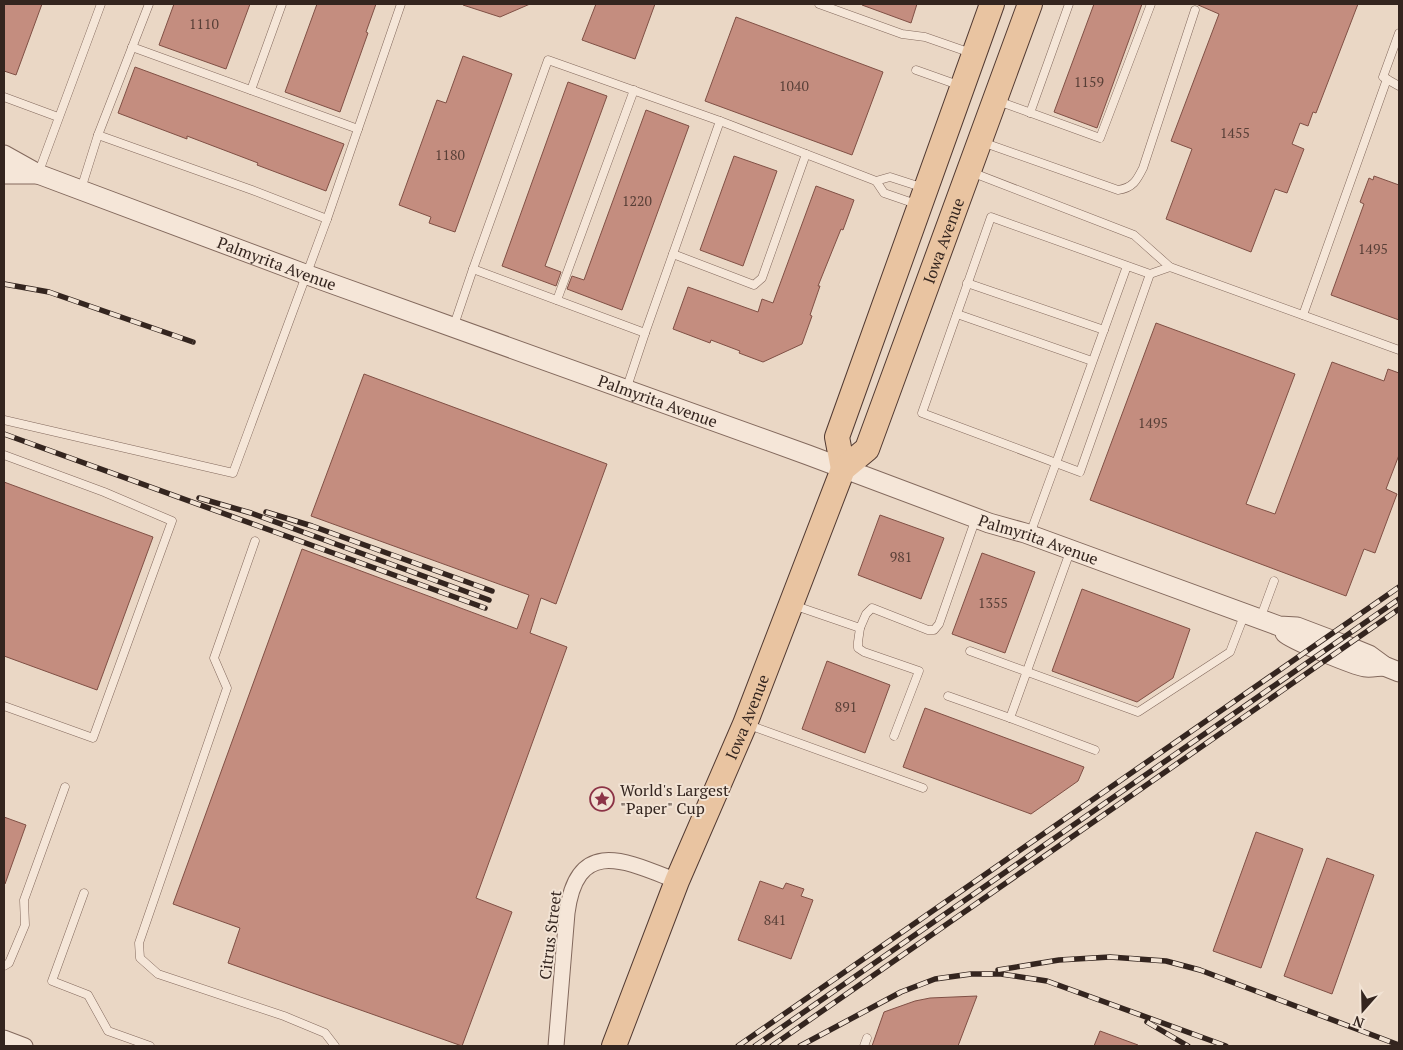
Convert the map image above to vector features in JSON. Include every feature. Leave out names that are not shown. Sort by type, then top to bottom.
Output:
[{"type":"main road","name":"Iowa Avenue","points":[[843,469],[837,437],[992,4]]},
{"type":"main road","name":"Iowa Avenue","points":[[614,1046],[677,881],[746,724],[843,469],[867,449],[1030,4]]},
{"type":"street","name":"Palmyrita Avenue","points":[[4,155],[38,174],[80,191],[976,518],[1030,534],[1279,626],[1297,627],[1369,655],[1392,669]]},
{"type":"street","name":"Palmyrita Avenue","points":[[4,174],[38,174]]},
{"type":"street","name":"Citrus Street","points":[[556,1046],[569,895],[582,870],[598,862],[621,860],[677,881]]},
{"type":"street","points":[[4,1038],[25,1046]]},
{"type":"lane","points":[[38,174],[101,4]]},
{"type":"lane","points":[[80,191],[98,135],[149,4]]},
{"type":"lane","points":[[251,90],[282,4]]},
{"type":"lane","points":[[4,420],[233,472],[327,219],[401,4]]},
{"type":"lane","points":[[819,4],[902,34],[925,37],[974,54]]},
{"type":"lane","points":[[1030,113],[1069,4]]},
{"type":"lane","points":[[995,100],[1100,138],[1151,4]]},
{"type":"lane","points":[[980,141],[1118,190],[1131,186],[1136,182],[1143,168],[1195,10]]},
{"type":"lane","points":[[1399,33],[1383,77],[1399,86]]},
{"type":"lane","points":[[132,47],[358,129]]},
{"type":"lane","points":[[453,328],[548,60],[720,121],[876,181],[884,193],[922,197]]},
{"type":"lane","points":[[916,70],[962,87]]},
{"type":"lane","points":[[1303,315],[1387,79]]},
{"type":"lane","points":[[557,300],[634,90]]},
{"type":"lane","points":[[4,97],[58,117]]},
{"type":"lane","points":[[626,390],[720,121]]},
{"type":"lane","points":[[98,135],[327,219]]},
{"type":"lane","points":[[673,254],[754,285],[762,278],[806,154]]},
{"type":"lane","points":[[969,171],[1134,235],[1170,267],[1399,350]]},
{"type":"lane","points":[[876,181],[890,177],[922,197]]},
{"type":"lane","points":[[1150,274],[1080,472],[922,413],[991,217],[1150,274],[1170,267]]},
{"type":"lane","points":[[1030,534],[1126,266]]},
{"type":"lane","points":[[473,269],[645,333]]},
{"type":"lane","points":[[967,283],[1104,330]]},
{"type":"lane","points":[[957,314],[1092,361]]},
{"type":"lane","points":[[4,455],[104,492],[172,521],[93,738],[4,706]]},
{"type":"lane","points":[[894,736],[919,671],[864,652],[858,648],[860,628],[866,614],[872,608],[928,630],[934,630],[938,624],[976,518]]},
{"type":"lane","points":[[255,541],[214,658],[227,688],[139,942],[140,958],[158,974],[284,1016],[325,1033],[335,1046]]},
{"type":"lane","points":[[1010,718],[1071,550]]},
{"type":"lane","points":[[970,651],[1138,712],[1230,652],[1274,582]]},
{"type":"lane","points":[[791,604],[860,628]]},
{"type":"lane","points":[[948,696],[1096,750]]},
{"type":"lane","points":[[746,724],[923,788]]},
{"type":"lane","points":[[4,966],[9,963],[25,925],[24,900],[65,787]]},
{"type":"lane","points":[[84,893],[52,981],[88,995],[108,1031],[150,1046]]},
{"type":"building","points":[[4,4],[42,4],[16,75],[4,71]]},
{"type":"building","points":[[174,4],[250,4],[226,69],[159,45]]},
{"type":"building","points":[[317,4],[376,4],[366,32],[368,33],[340,112],[285,92]]},
{"type":"building","points":[[463,4],[530,4],[500,17]]},
{"type":"building","points":[[596,4],[655,4],[635,59],[582,40]]},
{"type":"building","points":[[863,4],[917,4],[911,23]]},
{"type":"building","points":[[1094,4],[1142,4],[1097,128],[1054,112]]},
{"type":"building","points":[[1196,4],[1358,4],[1316,113],[1313,112],[1308,126],[1300,123],[1292,144],[1304,149],[1287,193],[1275,189],[1251,252],[1166,219],[1192,149],[1171,141],[1219,14]]},
{"type":"building","points":[[736,17],[883,72],[852,155],[705,101]]},
{"type":"building","points":[[463,56],[512,74],[455,232],[429,223],[431,217],[399,205],[437,100],[446,103]]},
{"type":"building","points":[[135,67],[344,144],[326,191],[187,136],[187,139],[118,113]]},
{"type":"building","points":[[568,82],[607,96],[545,266],[561,272],[556,286],[502,266]]},
{"type":"building","points":[[646,110],[689,126],[622,310],[567,289],[572,276],[584,280]]},
{"type":"building","points":[[734,156],[777,171],[743,266],[700,250]]},
{"type":"building","points":[[1374,176],[1399,185],[1399,320],[1331,295],[1364,204],[1360,202],[1369,178],[1373,180]]},
{"type":"building","points":[[816,186],[854,200],[818,286],[820,286],[810,315],[812,316],[802,344],[763,362],[711,340],[710,343],[673,329],[688,287],[758,312],[762,299],[773,303]]},
{"type":"building","points":[[1156,323],[1295,374],[1246,504],[1275,514],[1332,362],[1384,381],[1388,369],[1399,373],[1399,455],[1386,489],[1397,494],[1375,553],[1364,549],[1346,596],[1090,500]]},
{"type":"building","points":[[364,374],[607,464],[556,604],[541,598],[530,633],[567,647],[476,898],[512,912],[462,1046],[228,963],[240,928],[173,904],[302,549],[517,629],[529,595],[311,516]]},
{"type":"building","points":[[4,482],[153,537],[97,690],[4,656]]},
{"type":"building","points":[[880,515],[944,538],[921,599],[858,575]]},
{"type":"building","points":[[982,553],[1035,572],[1005,653],[952,634]]},
{"type":"building","points":[[1082,589],[1190,629],[1173,678],[1137,702],[1052,671]]},
{"type":"building","points":[[827,661],[890,685],[865,753],[802,729]]},
{"type":"building","points":[[925,708],[1084,767],[1078,781],[1031,814],[903,767]]},
{"type":"building","points":[[4,817],[26,825],[5,884],[4,884]]},
{"type":"building","points":[[1256,832],[1303,849],[1261,968],[1213,951]]},
{"type":"building","points":[[1327,858],[1374,875],[1332,994],[1284,976]]},
{"type":"building","points":[[760,881],[783,889],[786,883],[804,889],[801,896],[813,900],[791,959],[738,940]]},
{"type":"building","points":[[977,996],[958,1046],[872,1046],[884,1012],[930,998]]},
{"type":"building","points":[[1100,1031],[1138,1045],[1094,1046]]},
{"type":"railway","points":[[4,284],[49,292],[193,342]]},
{"type":"railway","points":[[4,434],[485,608]]},
{"type":"railway","points":[[199,498],[251,513],[489,600]]},
{"type":"railway","points":[[266,512],[312,526],[492,591]]},
{"type":"railway","points":[[738,1046],[1399,587]]},
{"type":"railway","points":[[755,1046],[1399,599]]},
{"type":"railway","points":[[772,1046],[1399,609]]},
{"type":"railway","points":[[998,970],[1059,960],[1110,957],[1166,961],[1200,970],[1399,1045]]},
{"type":"railway","points":[[800,1046],[901,992],[935,979],[971,974],[1001,974],[1047,981],[1226,1046]]},
{"type":"railway","points":[[1147,1022],[1188,1046]]},
{"type":"place","name":"World's Largest \"Paper\" Cup","points":[[602,799]]}]
